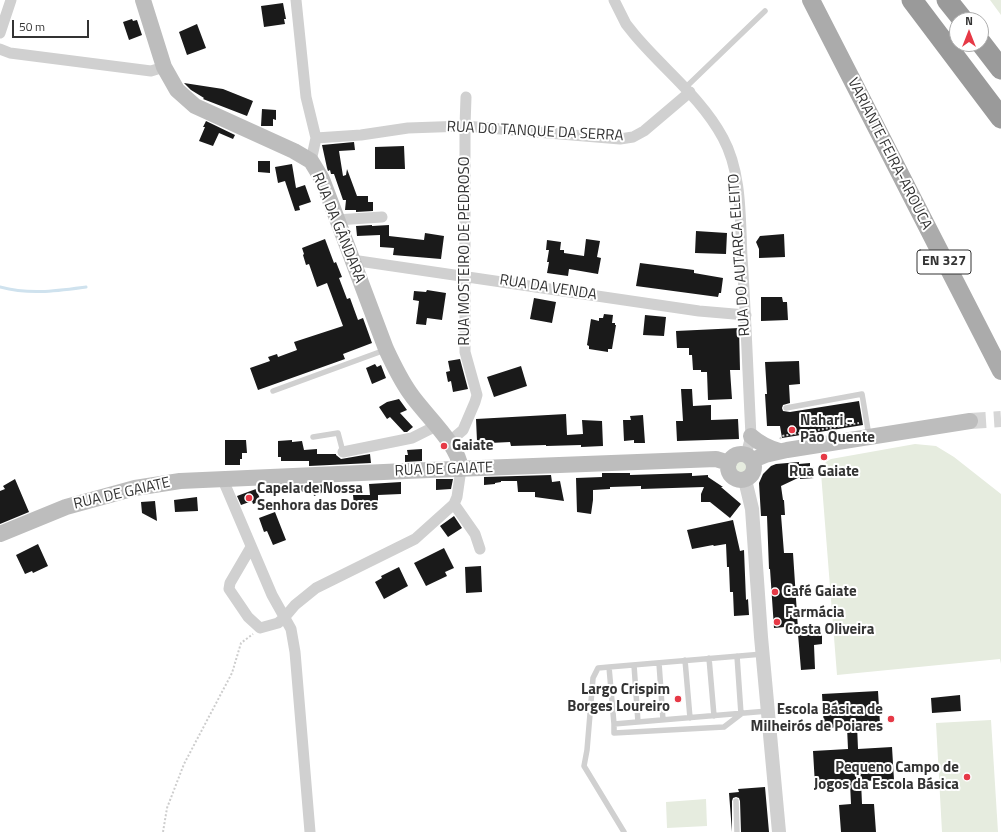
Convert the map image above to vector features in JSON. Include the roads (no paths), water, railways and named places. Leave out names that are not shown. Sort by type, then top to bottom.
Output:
[{"type":"highway","points":[[912,0],[1001,118]]},
{"type":"highway","points":[[947,0],[957,12]]},
{"type":"highway","points":[[987,52],[1001,69]]},
{"type":"main road","name":"RUA DA GÂNDARA","points":[[143,0],[164,67],[177,90],[195,106],[294,150],[311,161],[322,179],[336,220],[386,350],[410,394],[449,442],[456,453],[461,469]]},
{"type":"main road","name":"VARIANTE FEIRA-AROUCA","points":[[811,0],[1001,371]]},
{"type":"main road","points":[[751,436],[762,444],[781,444],[866,430],[970,421]]},
{"type":"main road","points":[[749,458],[765,455],[781,444]]},
{"type":"main road","points":[[742,454],[749,458],[754,464],[754,472],[745,480],[741,481],[733,478],[729,471],[729,463],[734,456],[742,454]]},
{"type":"main road","name":"RUA DE GAIATE","points":[[0,534],[66,507],[135,488],[180,481],[716,460],[729,463]]},
{"type":"street","points":[[0,33],[11,0]]},
{"type":"street","points":[[296,0],[306,97],[316,138],[311,161]]},
{"type":"street","name":"RUA DO AUTARCA ELEITO","points":[[614,0],[626,24],[634,34],[687,90],[713,121],[724,139],[731,159],[737,180],[746,315],[751,436],[749,458]]},
{"type":"street","points":[[0,49],[10,52],[151,71],[164,67]]},
{"type":"street","name":"RUA DO TANQUE DA SERRA","points":[[316,138],[361,135],[408,128],[465,126],[627,138],[633,137],[644,131],[687,90]]},
{"type":"street","name":"RUA MOSTEIRO DE PEDROSO","points":[[449,442],[462,430],[477,395],[465,352],[466,97]]},
{"type":"street","points":[[336,220],[382,217]]},
{"type":"street","name":"RUA DA VENDA","points":[[352,260],[699,311],[746,315]]},
{"type":"street","points":[[343,452],[412,438],[436,426]]},
{"type":"street","points":[[252,547],[230,583],[229,589],[248,618],[260,628],[278,623],[295,605],[316,588],[415,539],[454,504],[457,497],[461,469]]},
{"type":"street","points":[[223,480],[272,595],[291,629],[295,652],[310,832]]},
{"type":"street","points":[[745,480],[752,509],[761,637],[779,832]]},
{"type":"street","points":[[454,504],[475,534],[480,549]]},
{"type":"lane","points":[[687,90],[765,11]]},
{"type":"lane","points":[[272,392],[386,350]]},
{"type":"lane","points":[[786,408],[862,394],[866,430]]},
{"type":"lane","points":[[313,437],[338,433],[343,452]]},
{"type":"lane","points":[[624,832],[584,766],[587,750],[593,678],[598,668],[763,654]]},
{"type":"lane","points":[[737,656],[741,714]]},
{"type":"lane","points":[[709,658],[714,716]]},
{"type":"lane","points":[[685,660],[690,718]]},
{"type":"lane","points":[[659,662],[663,720]]},
{"type":"lane","points":[[634,665],[638,722]]},
{"type":"lane","points":[[609,667],[614,734],[724,727],[741,714]]},
{"type":"lane","points":[[614,724],[769,711]]},
{"type":"lane","points":[[736,801],[737,832]]},
{"type":"waterway","points":[[0,287],[32,292],[86,287]]},
{"type":"tunnel","points":[[970,421],[1001,419]]},
{"type":"place","name":"Nahari - Pão Quente","points":[[792,430]]},
{"type":"place","name":"Gaiate","points":[[444,446]]},
{"type":"place","name":"Rua Gaiate","points":[[824,457]]},
{"type":"place","name":"Capela de Nossa Senhora das Dores","points":[[249,498]]},
{"type":"place","name":"Café Gaiate","points":[[775,592]]},
{"type":"place","name":"Farmácia Costa Oliveira","points":[[777,622]]},
{"type":"place","name":"Largo Crispim Borges Loureiro","points":[[678,699]]},
{"type":"place","name":"Escola Básica de Milheirós de Poiares","points":[[891,719]]},
{"type":"place","name":"Pequeno Campo de Jogos da Escola Básica","points":[[967,777]]}]
